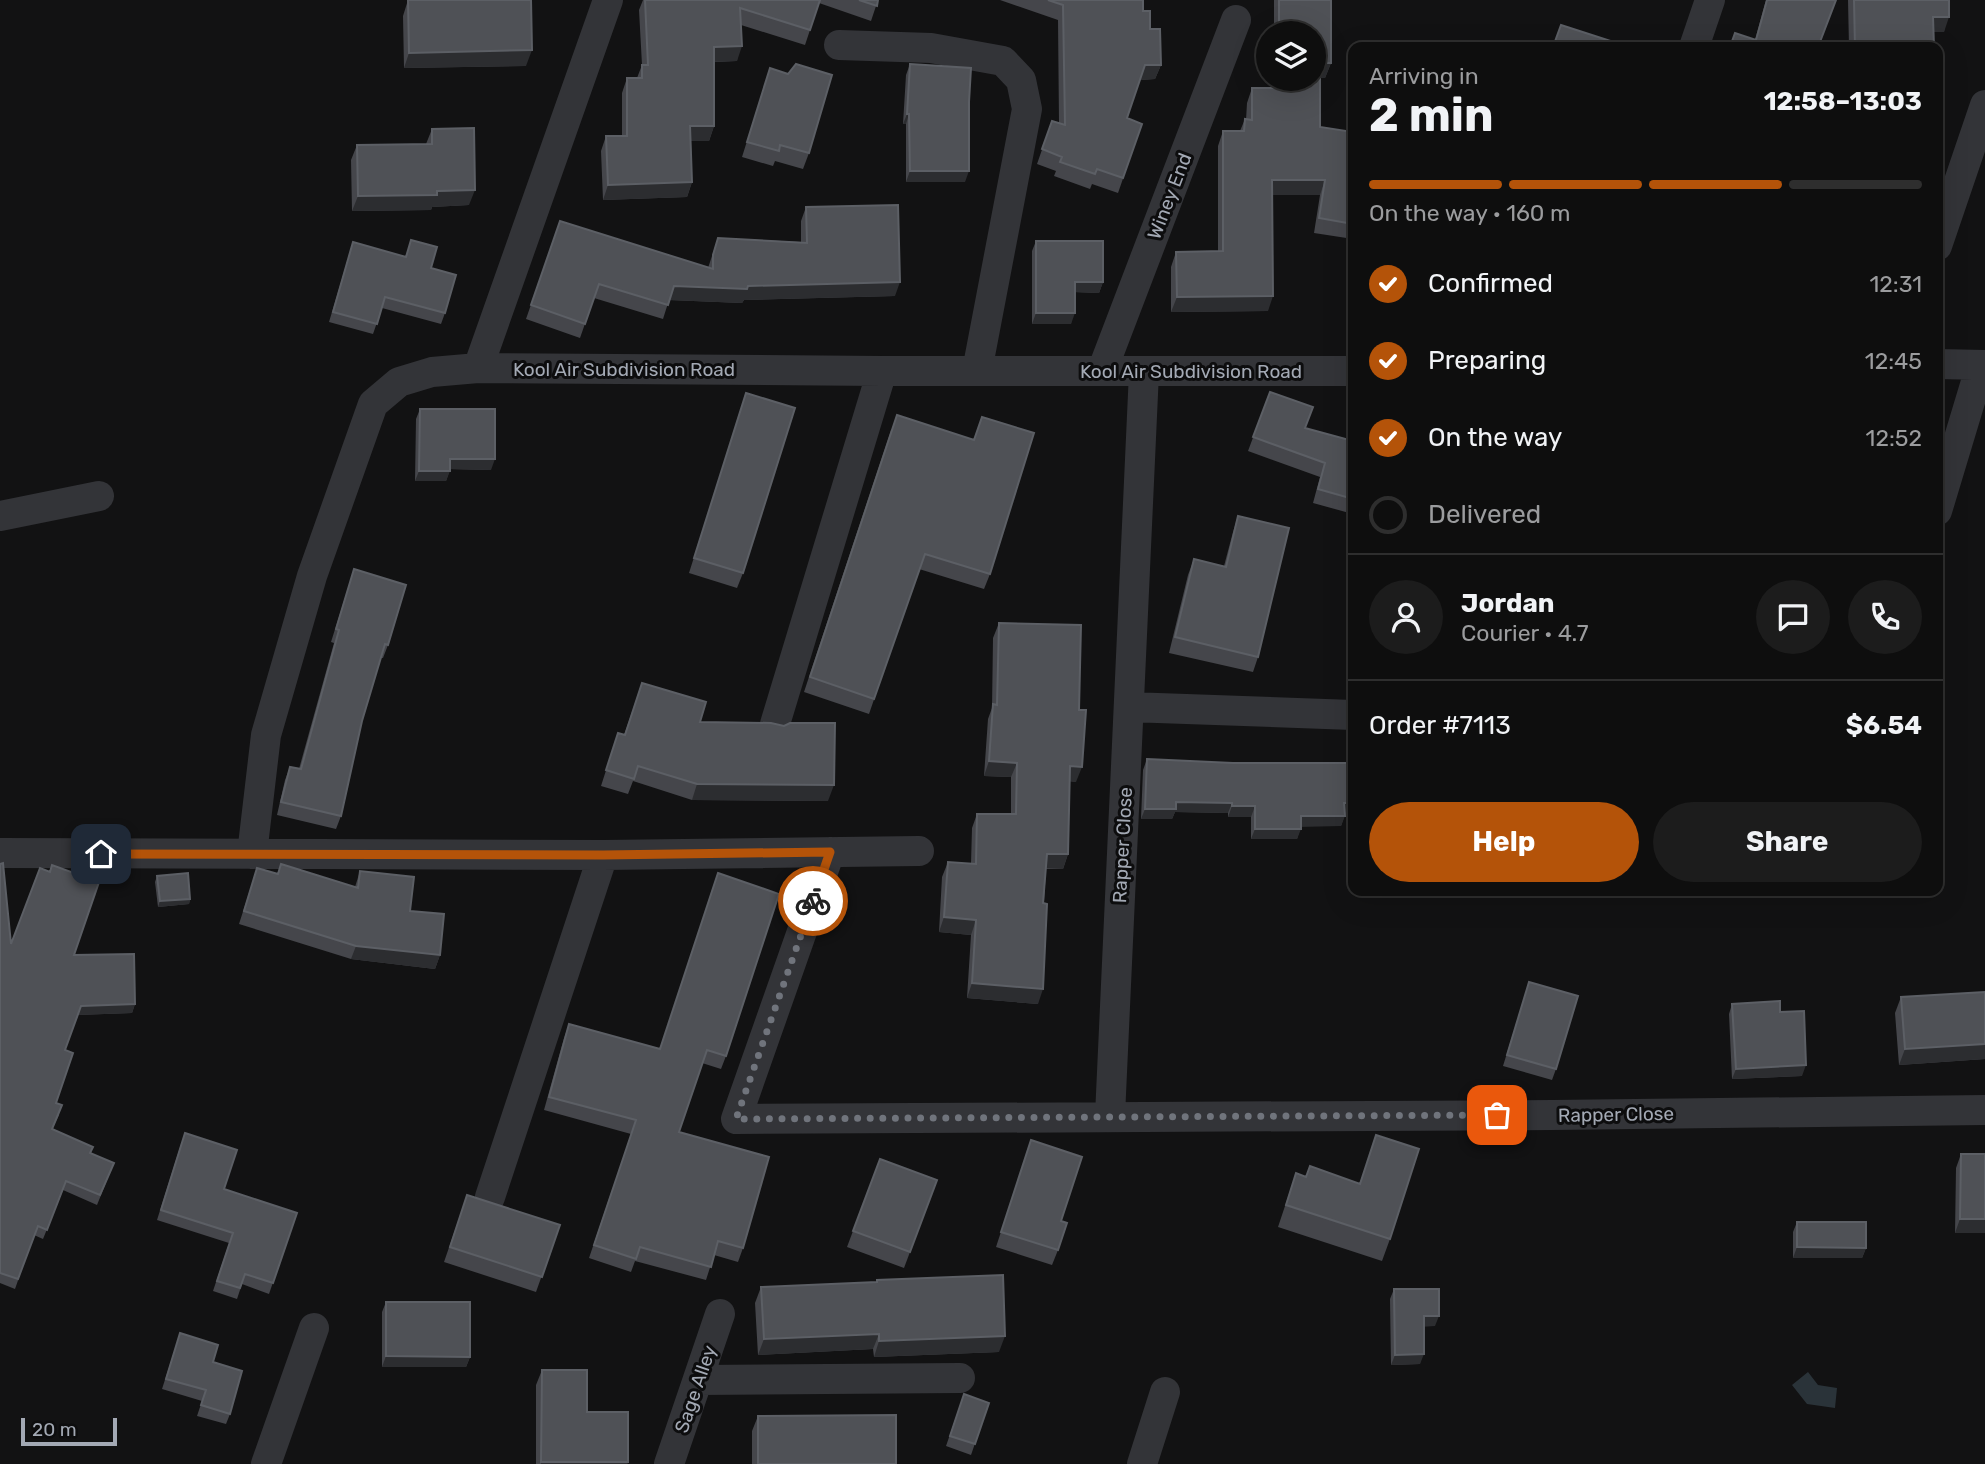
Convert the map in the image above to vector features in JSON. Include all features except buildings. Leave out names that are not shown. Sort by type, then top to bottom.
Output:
[{"type":"street","points":[[478,368],[608,0]]},
{"type":"street","points":[[1696,42],[1710,0]]},
{"type":"street","name":"Winey End","points":[[1102,371],[1236,20]]},
{"type":"street","points":[[839,44],[931,48],[1003,61],[1021,80],[1027,109],[976,371]]},
{"type":"street","points":[[1943,228],[1985,105]]},
{"type":"street","points":[[1943,365],[1983,365],[1943,492]]},
{"type":"street","name":"Kool Air Subdivision Road","points":[[252,854],[266,735],[312,576],[373,404],[399,382],[432,372],[478,368],[1348,371]]},
{"type":"street","points":[[775,724],[882,371]]},
{"type":"street","name":"Rapper Close","points":[[1144,372],[1110,1116],[1985,1110]]},
{"type":"street","points":[[0,516],[99,496]]},
{"type":"street","points":[[1129,707],[1348,715]]},
{"type":"street","points":[[0,853],[603,855],[919,851]]},
{"type":"street","points":[[830,852],[736,1119],[1110,1116]]},
{"type":"street","points":[[490,1196],[603,855]]},
{"type":"street","name":"Sage Alley","points":[[669,1464],[720,1314]]},
{"type":"street","points":[[266,1464],[314,1328]]},
{"type":"street","points":[[699,1380],[960,1378]]},
{"type":"street","points":[[1142,1464],[1165,1392]]},
{"type":"shaded area","points":[[1808,1372],[1818,1385],[1837,1388],[1835,1408],[1807,1404],[1792,1385]]},
{"type":"way so far","points":[[813,901],[736,1119],[1497,1115]]},
{"type":"route","points":[[101,854],[603,855],[830,852],[813,901]]}]
